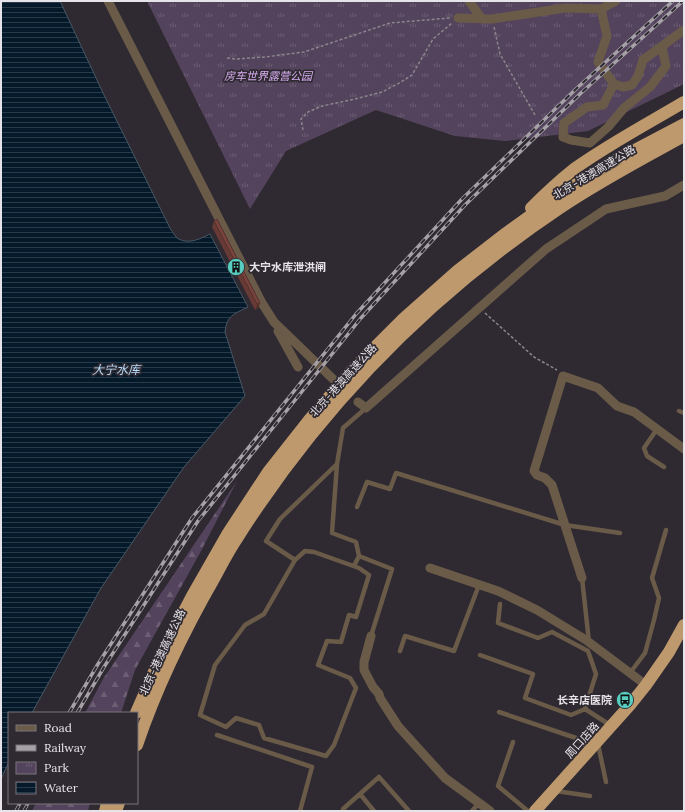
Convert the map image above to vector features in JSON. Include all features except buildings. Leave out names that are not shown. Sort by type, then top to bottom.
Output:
[{"type":"highway","points":[[506,232],[548,190],[574,170],[600,152],[684,102]]},
{"type":"highway","name":"北京-港澳高速公路","points":[[136,712],[164,649],[228,533],[268,472],[309,420],[354,368],[409,313],[457,271],[506,232],[556,197],[608,164],[684,124]]},
{"type":"highway","name":"北京-港澳高速公路","points":[[138,742],[148,714],[174,653],[237,538],[278,478],[318,426],[362,375],[410,327],[462,282],[513,241],[561,207],[613,174],[684,136]]},
{"type":"highway","name":"周口店路","points":[[535,811],[630,705],[669,652],[684,625]]},
{"type":"street","points":[[108,1],[262,304],[274,322],[298,367]]},
{"type":"street","points":[[469,1],[482,19]]},
{"type":"street","points":[[458,18],[492,19],[565,8],[601,9],[616,1]]},
{"type":"street","points":[[601,9],[607,36],[598,62],[614,84],[623,87],[632,85],[638,76],[644,60],[684,30]]},
{"type":"street","points":[[614,84],[603,104],[587,107],[564,123],[563,137],[590,143],[608,127],[624,108],[650,87],[666,66],[662,47]]},
{"type":"street","points":[[358,402],[366,408],[546,249],[606,209],[665,196],[684,185]]},
{"type":"street","points":[[274,322],[334,380]]},
{"type":"street","points":[[582,578],[552,485],[544,478],[537,475],[534,471],[563,376],[598,388],[618,406],[634,412],[684,449]]},
{"type":"street","points":[[430,568],[498,591],[537,610],[589,643],[646,684]]},
{"type":"street","points":[[371,636],[364,662],[364,670],[398,726],[445,778],[490,811]]},
{"type":"lane","points":[[354,566],[359,556],[356,542],[332,533],[337,464],[343,428],[366,408]]},
{"type":"lane","points":[[679,411],[684,413]]},
{"type":"lane","points":[[657,429],[644,448],[647,456],[664,466]]},
{"type":"lane","points":[[295,560],[266,540],[280,519],[337,464]]},
{"type":"lane","points":[[357,507],[367,482],[390,489],[396,473],[565,525],[620,533]]},
{"type":"lane","points":[[630,672],[645,653],[654,620],[659,598],[652,578],[666,530]]},
{"type":"lane","points":[[305,551],[314,552],[359,568],[369,574],[356,618],[349,615],[341,642],[327,641],[318,665],[350,678],[356,688],[334,745],[326,756],[264,738],[259,725],[236,718],[226,727],[200,715],[215,665],[245,625],[264,614],[295,560],[305,551]]},
{"type":"lane","points":[[359,556],[392,569],[371,636]]},
{"type":"lane","points":[[582,578],[589,643]]},
{"type":"lane","points":[[400,651],[405,636],[454,651],[479,584]]},
{"type":"lane","points":[[480,655],[533,674],[525,698],[571,715],[585,709],[596,674],[588,651],[552,632],[538,638],[498,623],[500,604]]},
{"type":"lane","points":[[585,709],[612,726]]},
{"type":"lane","points":[[499,712],[576,738],[594,746],[606,782]]},
{"type":"lane","points":[[217,735],[312,767],[300,811]]},
{"type":"lane","points":[[513,742],[498,786],[528,811]]},
{"type":"lane","points":[[343,809],[379,777],[409,811]]},
{"type":"lane","points":[[554,790],[590,796]]},
{"type":"lane","points":[[360,794],[374,811]]},
{"type":"lane","points":[[472,811],[479,803]]},
{"type":"path","points":[[227,58],[265,57],[304,52],[390,24],[458,18]]},
{"type":"path","points":[[303,130],[302,119],[308,112],[322,106],[382,92],[401,82],[412,74],[433,39],[458,18]]},
{"type":"path","points":[[492,19],[500,54],[535,115]]},
{"type":"path","points":[[479,308],[495,320],[534,356],[563,376]]},
{"type":"green space","name":"房车世界露营公园","points":[[147,1],[684,1],[684,84],[588,131],[505,141],[455,136],[376,110],[286,151],[250,209]]},
{"type":"green space","points":[[237,481],[201,551],[135,670],[121,712],[86,712],[103,679]]},
{"type":"green space","points":[[36,804],[90,804],[88,811],[32,811]]},
{"type":"water","name":"大宁水库","points":[[1,1],[60,1],[104,95],[171,230],[177,238],[185,241],[198,239],[210,234],[248,307],[229,318],[225,332],[245,396],[184,467],[101,588],[33,712],[8,712],[8,764],[1,779]]},
{"type":"railway","points":[[70,712],[98,664],[192,518],[356,314],[462,199],[577,88],[673,1]]},
{"type":"railway","points":[[78,712],[104,667],[198,521],[361,318],[466,204],[581,93],[683,1]]},
{"type":"railway","points":[[16,811],[20,804]]},
{"type":"railway","points":[[24,811],[28,804]]},
{"type":"place","name":"大宁水库泄洪闸","points":[[236,267]]},
{"type":"place","name":"长辛店医院","points":[[625,700]]}]
